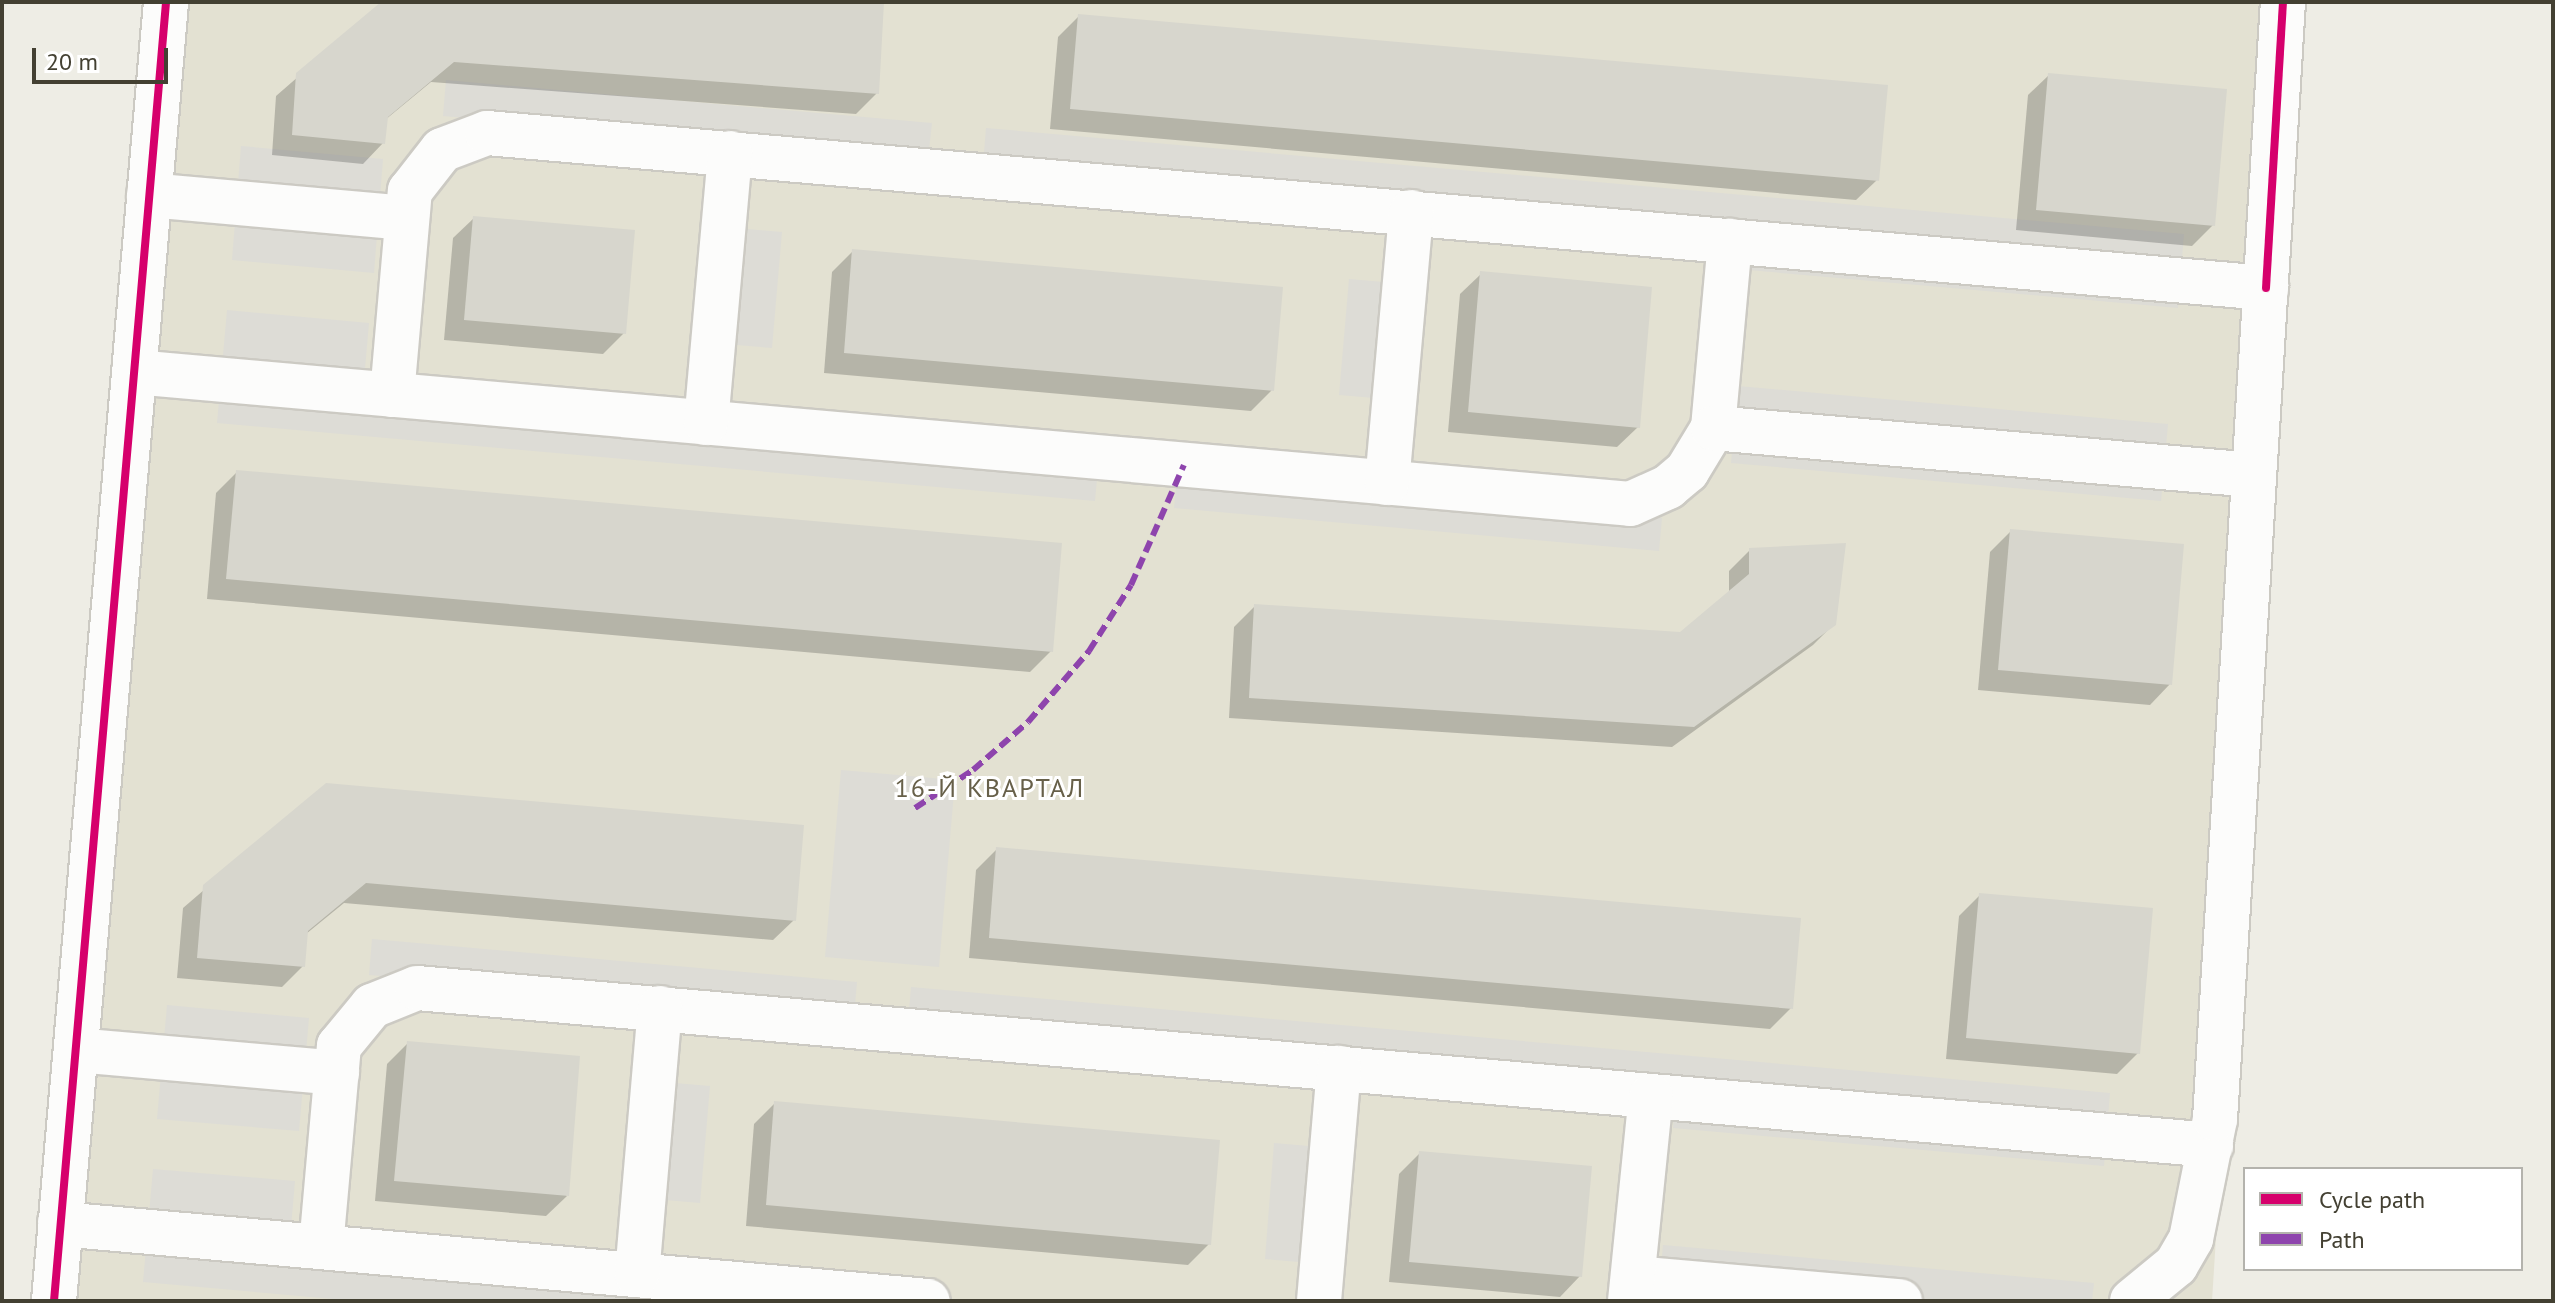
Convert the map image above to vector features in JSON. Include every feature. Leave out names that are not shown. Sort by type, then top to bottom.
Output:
[{"type":"street","points":[[54,1301],[166,2]]},
{"type":"street","points":[[2132,1301],[2176,1265],[2191,1239],[2211,1145],[2283,2]]},
{"type":"street","points":[[392,395],[410,191],[429,162],[465,138],[487,133],[2266,288]]},
{"type":"street","points":[[706,423],[730,153]]},
{"type":"street","points":[[149,195],[407,218]]},
{"type":"street","points":[[1387,483],[1411,212]]},
{"type":"street","points":[[134,372],[1630,504],[1668,487],[1687,471],[1713,428],[1730,241]]},
{"type":"street","points":[[1713,428],[2254,475]]},
{"type":"street","points":[[321,1247],[339,1046],[358,1017],[395,994],[417,988],[2211,1145]]},
{"type":"street","points":[[637,1275],[660,1008]]},
{"type":"street","points":[[76,1050],[337,1073]]},
{"type":"street","points":[[1319,1301],[1339,1068]]},
{"type":"street","points":[[1651,1096],[1632,1290],[1900,1301]]},
{"type":"street","points":[[60,1224],[928,1301]]},
{"type":"shaded area","points":[[150,2],[2294,2],[2212,1301],[39,1301]]},
{"type":"shaded area","points":[[446,80],[932,123],[928,159],[443,116]]},
{"type":"shaded area","points":[[986,128],[2184,234],[2178,308],[1748,270],[1751,232],[983,164]]},
{"type":"shaded area","points":[[241,146],[383,159],[374,273],[232,260]]},
{"type":"shaded area","points":[[747,229],[782,232],[772,348],[737,345]]},
{"type":"shaded area","points":[[1349,279],[1384,282],[1374,398],[1339,395]]},
{"type":"shaded area","points":[[227,310],[369,323],[362,403],[1098,468],[1095,501],[217,423]]},
{"type":"shaded area","points":[[1738,386],[2168,424],[2161,501],[1731,463]]},
{"type":"shaded area","points":[[1177,475],[1662,518],[1659,551],[1174,508]]},
{"type":"shaded area","points":[[841,770],[955,780],[939,967],[825,957]]},
{"type":"shaded area","points":[[372,939],[857,982],[854,1017],[369,975]]},
{"type":"shaded area","points":[[911,987],[2110,1093],[2104,1166],[1673,1128],[1676,1091],[908,1022]]},
{"type":"shaded area","points":[[167,1005],[309,1018],[299,1131],[157,1119]]},
{"type":"shaded area","points":[[675,1083],[710,1086],[700,1203],[665,1200]]},
{"type":"shaded area","points":[[1274,1143],[1309,1146],[1299,1262],[1265,1259]]},
{"type":"shaded area","points":[[153,1169],[295,1181],[288,1262],[728,1301],[356,1301],[143,1282]]},
{"type":"shaded area","points":[[1663,1245],[2094,1283],[2092,1301],[1658,1301]]},
{"type":"building","points":[[381,2],[884,2],[879,94],[454,62],[388,117],[385,144],[292,135],[296,73]]},
{"type":"building","points":[[1078,14],[1888,85],[1879,181],[1070,109]]},
{"type":"building","points":[[2048,73],[2227,89],[2215,226],[2036,210]]},
{"type":"building","points":[[473,216],[635,230],[626,334],[464,320]]},
{"type":"building","points":[[852,249],[1283,287],[1274,391],[844,353]]},
{"type":"building","points":[[1480,271],[1652,287],[1640,428],[1468,412]]},
{"type":"building","points":[[236,470],[1062,543],[1053,652],[226,579]]},
{"type":"building","points":[[2010,529],[2184,544],[2172,685],[1998,670]]},
{"type":"building","points":[[1846,543],[1836,625],[1694,727],[1249,698],[1254,604],[1680,632],[1749,574],[1749,548]]},
{"type":"building","points":[[326,783],[804,825],[796,921],[366,883],[308,931],[305,967],[197,958],[203,885]]},
{"type":"building","points":[[996,847],[1801,918],[1793,1009],[989,938]]},
{"type":"building","points":[[1979,893],[2153,908],[2140,1054],[1966,1038]]},
{"type":"building","points":[[407,1041],[580,1056],[569,1196],[394,1181]]},
{"type":"building","points":[[774,1101],[1220,1140],[1211,1245],[766,1205]]},
{"type":"building","points":[[1419,1151],[1592,1166],[1582,1277],[1409,1262]]},
{"type":"marked path","points":[[915,808],[973,770],[1028,722],[1089,651],[1131,585],[1184,465]]},
{"type":"cycle path","points":[[54,1301],[166,2]]},
{"type":"cycle path","points":[[2266,288],[2283,2]]},
{"type":"district","name":"16-Й КВАРТАЛ","points":[[990,788]]}]
